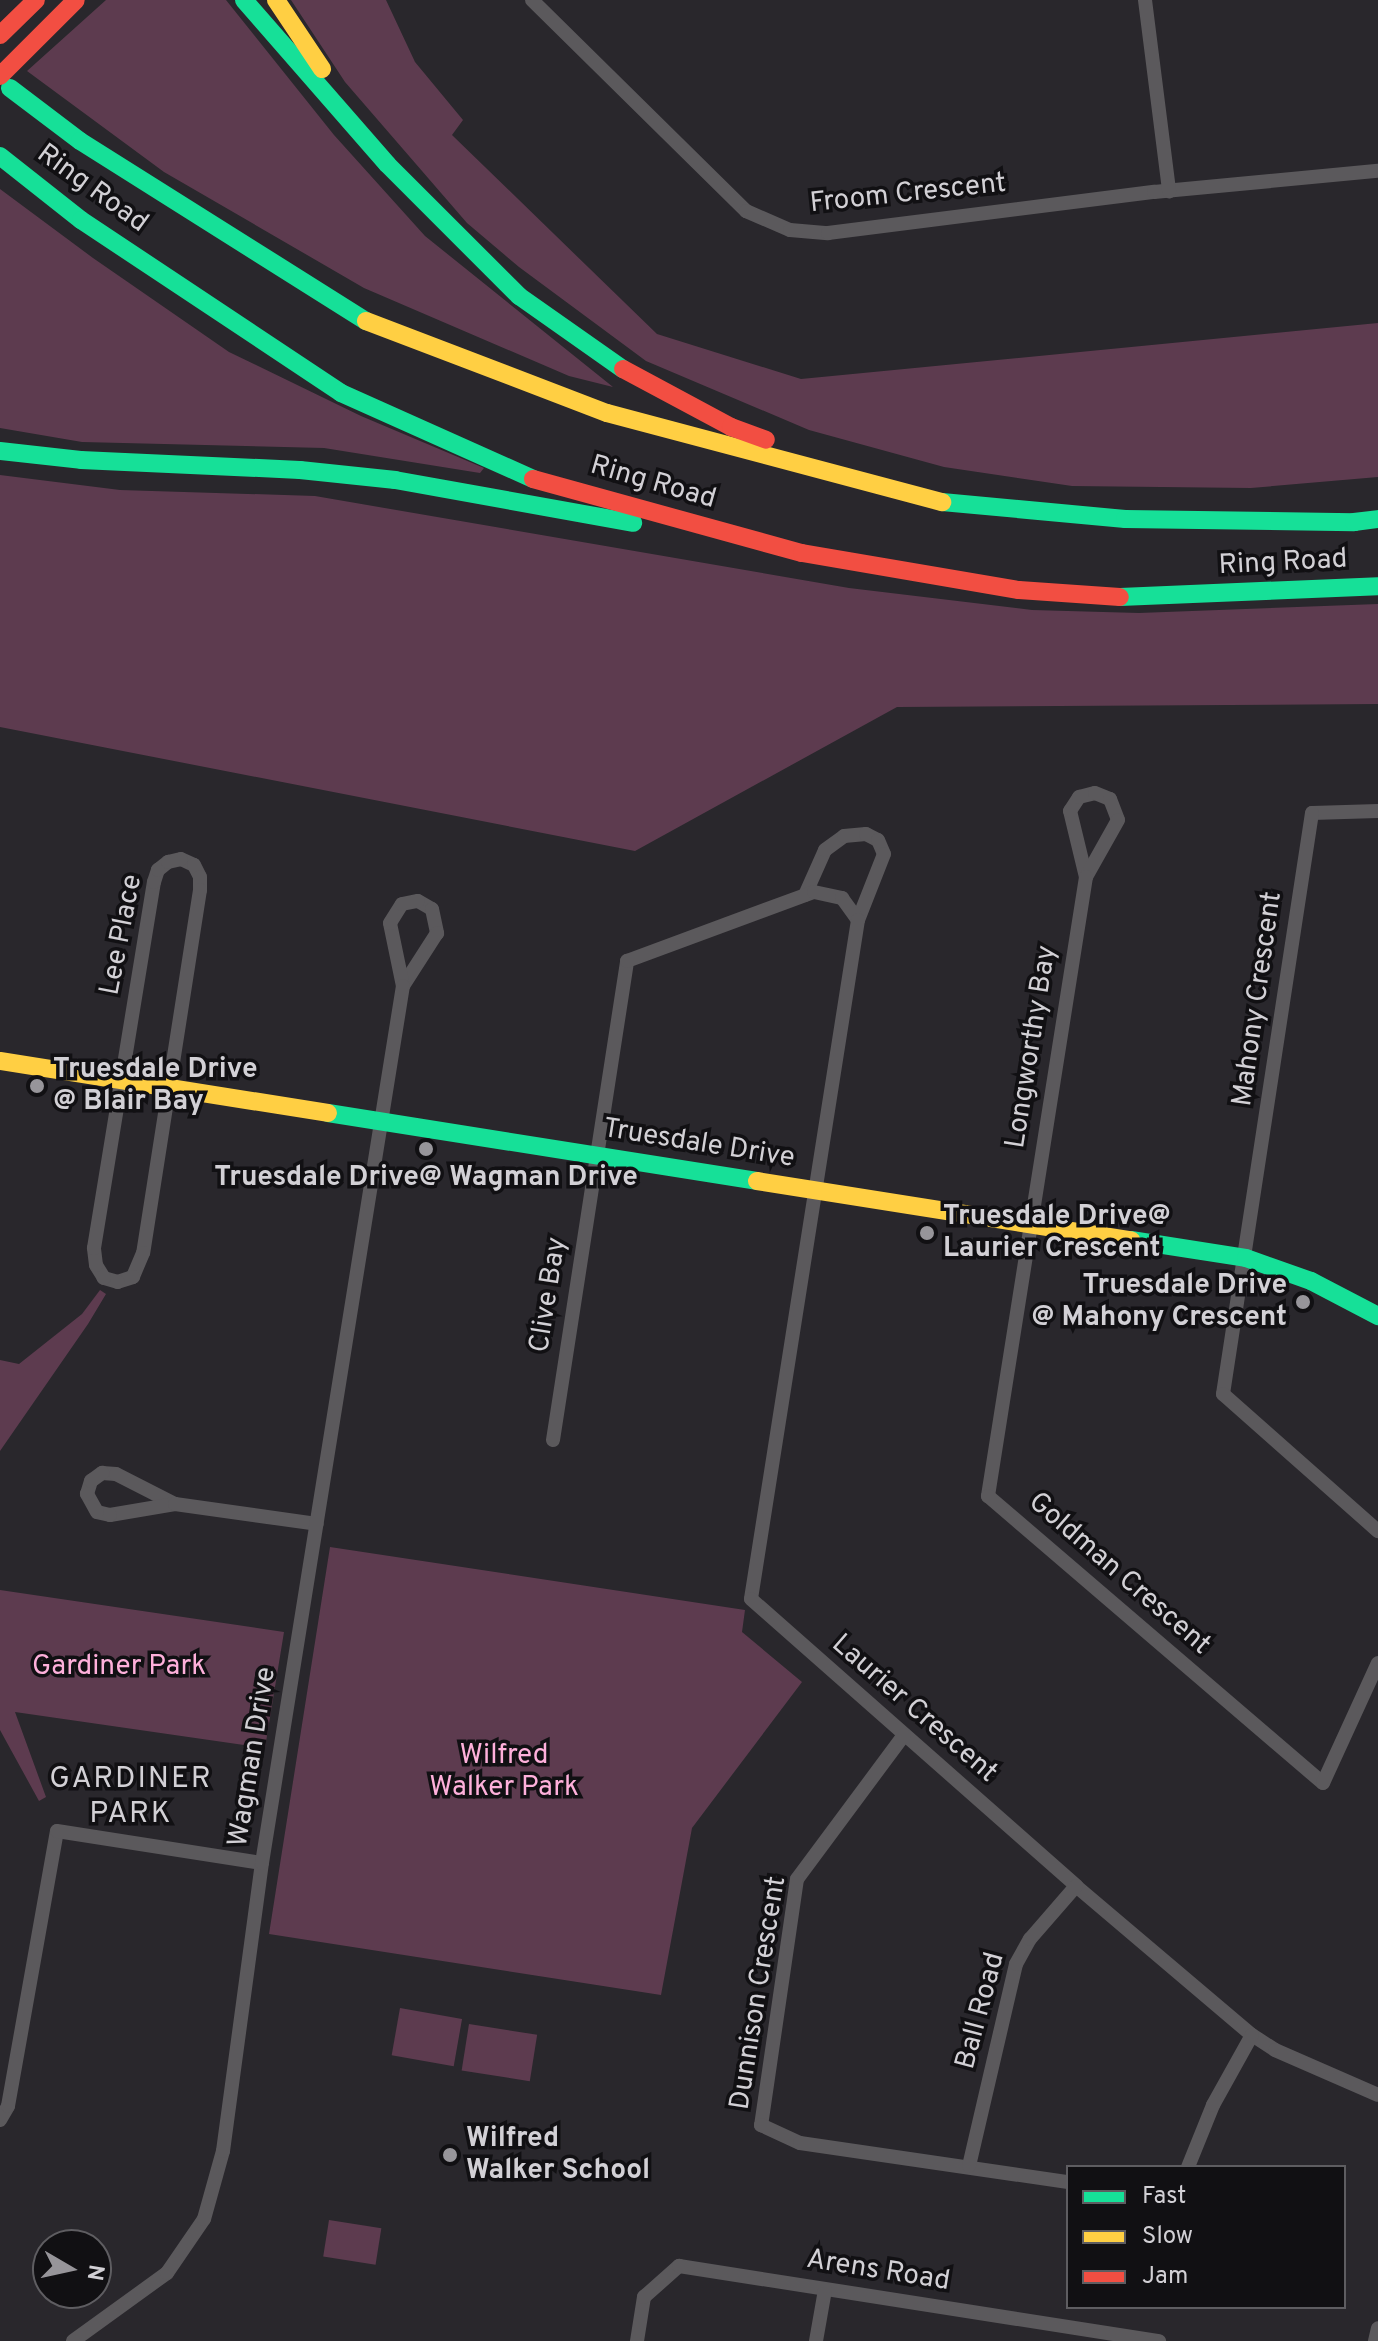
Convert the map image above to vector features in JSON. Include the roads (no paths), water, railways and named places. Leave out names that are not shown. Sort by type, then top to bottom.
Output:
[{"type":"main road","points":[[5,82],[53,22],[76,0]]},
{"type":"main road","points":[[244,0],[387,164],[519,296],[631,375],[731,427],[935,501]]},
{"type":"main road","points":[[276,0],[387,164]]},
{"type":"main road","points":[[0,35],[35,1]]},
{"type":"main road","name":"Ring Road","points":[[5,82],[80,141],[360,319],[607,413],[935,501],[1125,519],[1354,522],[1378,519]]},
{"type":"main road","name":"Ring Road","points":[[0,156],[81,220],[341,393],[526,477],[802,553],[1019,590],[1128,598],[1378,586]]},
{"type":"main road","points":[[0,451],[81,460],[300,470],[395,480],[743,546],[802,553]]},
{"type":"main road","name":"Truesdale Drive","points":[[0,1061],[1246,1258],[1311,1281],[1378,1316]]},
{"type":"street","name":"Froom Crescent","points":[[532,0],[746,211],[790,230],[828,233],[1169,191],[1378,171]]},
{"type":"street","points":[[1145,0],[1169,191]]},
{"type":"street","name":"Longworthy Bay","points":[[1030,1225],[1086,877],[1118,820],[1110,799],[1095,793],[1079,797],[1070,811],[1086,877]]},
{"type":"street","name":"Mahony Crescent","points":[[1246,1258],[1312,813],[1378,811]]},
{"type":"street","points":[[805,895],[825,850],[844,836],[866,834],[878,840],[884,854],[858,920],[814,1191]]},
{"type":"street","name":"Lee Place","points":[[123,1080],[154,882],[158,870],[168,862],[181,859],[194,865],[200,877],[200,890],[168,1087]]},
{"type":"street","points":[[805,895],[814,892],[842,898],[858,920]]},
{"type":"street","name":"Clive Bay","points":[[553,1440],[627,961],[805,895]]},
{"type":"street","points":[[418,901],[432,909],[437,933],[403,986],[390,923],[402,904],[418,901]]},
{"type":"street","name":"Wagman Drive","points":[[73,2341],[167,2273],[204,2219],[223,2151],[262,1863],[403,986]]},
{"type":"street","points":[[123,1080],[94,1248],[96,1265],[104,1278],[118,1282],[133,1277],[143,1253],[168,1087]]},
{"type":"street","name":"Laurier Crescent","points":[[814,1191],[751,1599],[1076,1886],[1252,2035],[1275,2050],[1378,2095]]},
{"type":"street","name":"Goldman Crescent","points":[[1030,1225],[988,1496],[1323,1783],[1378,1663]]},
{"type":"street","points":[[1246,1258],[1223,1394],[1378,1531]]},
{"type":"street","points":[[175,1504],[109,1472],[96,1476],[87,1494],[91,1507],[103,1515],[175,1504],[317,1524]]},
{"type":"street","name":"Dunnison Crescent","points":[[904,1735],[797,1879],[761,2125],[800,2143],[1066,2182]]},
{"type":"street","points":[[0,2120],[8,2106],[57,1831],[262,1863]]},
{"type":"street","name":"Ball Road","points":[[969,2166],[1016,1964],[1030,1939],[1076,1886]]},
{"type":"street","points":[[1189,2165],[1213,2105],[1252,2035]]},
{"type":"street","name":"Arens Road","points":[[637,2341],[644,2297],[679,2266],[1159,2341]]},
{"type":"street","points":[[816,2341],[825,2290]]},
{"type":"street","points":[[1375,2341],[1378,2328]]},
{"type":"place","name":"Truesdale Drive @ Blair Bay","points":[[37,1086]]},
{"type":"place","name":"Truesdale Drive@ Wagman Drive","points":[[426,1149]]},
{"type":"place","name":"Truesdale Drive@ Laurier Crescent","points":[[927,1233]]},
{"type":"place","name":"Truesdale Drive @ Mahony Crescent","points":[[1303,1302]]},
{"type":"place","name":"Wilfred Walker School","points":[[450,2155]]},
{"type":"district","name":"GARDINER PARK","points":[[131,1797]]},
{"type":"park label","name":"Gardiner Park","points":[[119,1667]]},
{"type":"park label","name":"Wilfred Walker Park","points":[[504,1772]]}]
